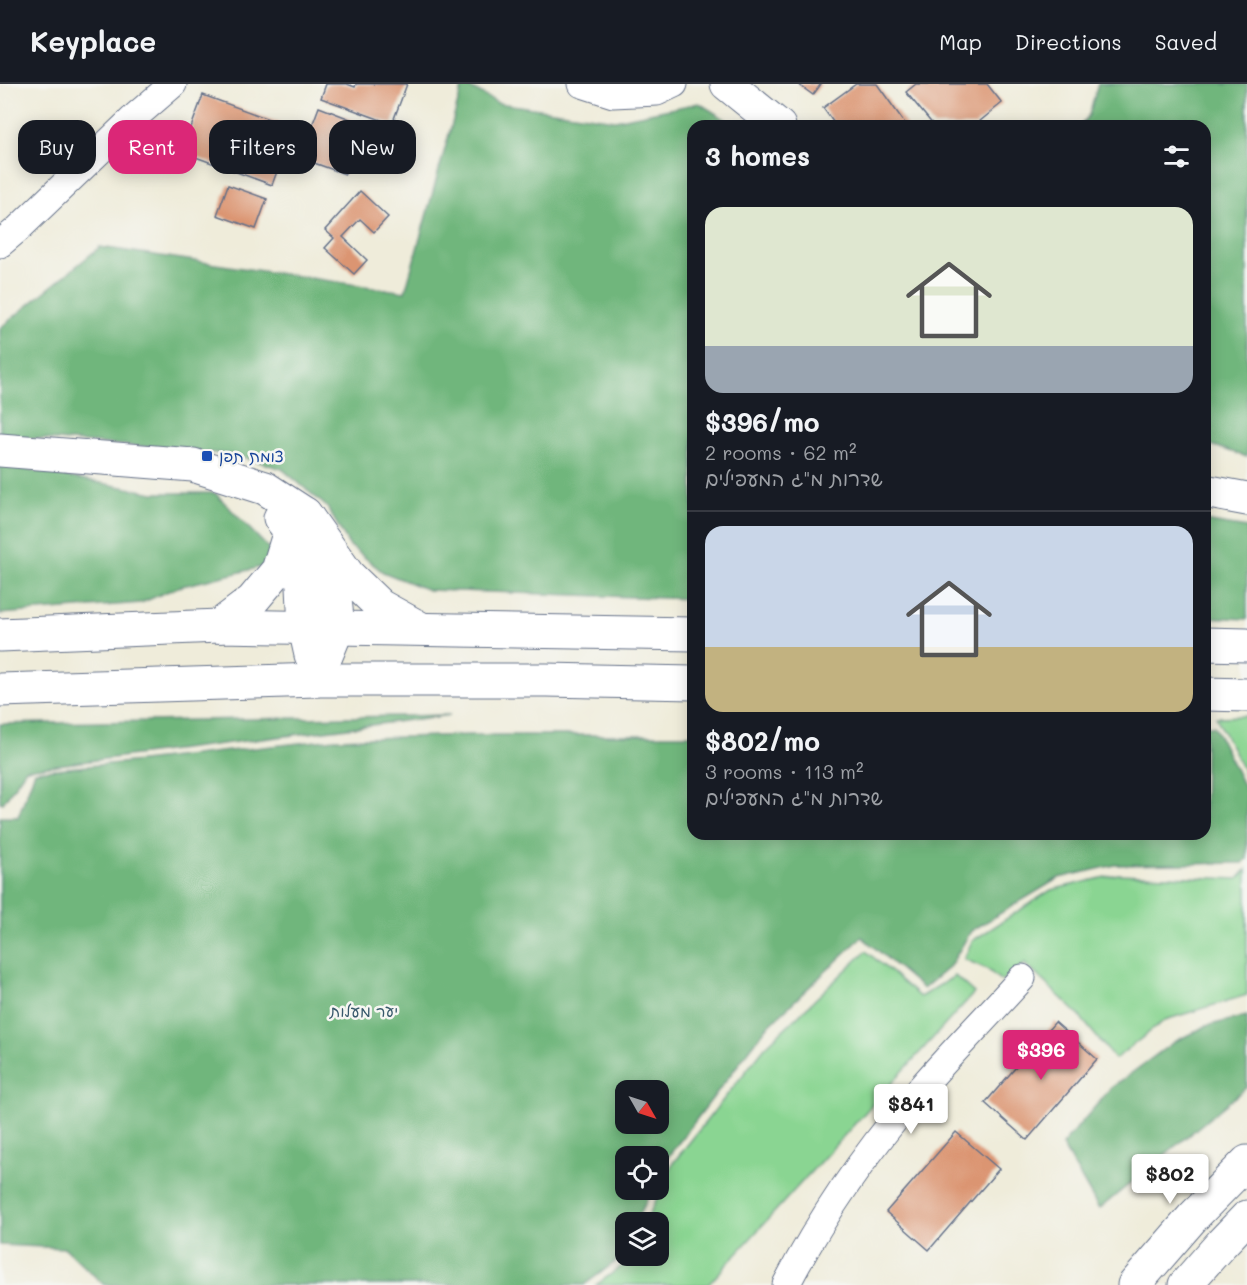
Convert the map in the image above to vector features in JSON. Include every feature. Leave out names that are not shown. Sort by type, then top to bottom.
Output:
[{"type":"main road","points":[[727,84],[772,120]]},
{"type":"main road","points":[[0,450],[194,465],[278,515],[298,523],[325,546],[332,572],[338,627],[316,680]]},
{"type":"main road","points":[[1211,492],[1247,499]]},
{"type":"main road","points":[[219,626],[252,600],[278,570],[298,523]]},
{"type":"main road","points":[[298,523],[304,627],[316,680]]},
{"type":"main road","points":[[298,523],[380,606],[423,629]]},
{"type":"main road","points":[[0,635],[219,626],[687,634]]},
{"type":"main road","points":[[1211,644],[1247,645]]},
{"type":"main road","points":[[0,690],[316,680],[687,683]]},
{"type":"main road","points":[[1211,694],[1247,695]]},
{"type":"main road","points":[[1134,1285],[1193,1217],[1247,1162]]},
{"type":"main road","points":[[1185,1285],[1247,1217]]},
{"type":"street","points":[[0,244],[173,84]]},
{"type":"street","points":[[582,84],[613,94],[657,92],[674,84]]},
{"type":"street","points":[[786,1285],[819,1227],[874,1146],[916,1094],[1022,978]]},
{"type":"green space","points":[[463,84],[498,103],[615,120],[699,103],[726,120],[687,120],[687,599],[428,590],[383,572],[349,545],[327,507],[282,469],[236,455],[16,437],[0,433],[0,328],[100,247],[405,292]]},
{"type":"green space","points":[[1098,84],[1247,84],[1247,457],[1211,445],[1211,120],[1085,120],[1089,115]]},
{"type":"green space","points":[[0,464],[154,493],[215,493],[282,562],[178,587],[141,603],[0,614]]},
{"type":"green space","points":[[1211,522],[1247,528],[1247,619],[1211,617]]},
{"type":"green space","points":[[450,715],[26,769],[3,803],[0,802],[0,724]]},
{"type":"green space","points":[[1247,716],[1247,778],[1216,717]]},
{"type":"green space","name":"יער מעלות","points":[[1211,726],[1214,726],[1247,793],[1247,859],[1243,863],[1115,865],[1059,878],[971,931],[950,966],[923,989],[862,937],[766,1028],[669,1155],[669,1146],[615,1146],[615,1200],[647,1200],[641,1212],[615,1212],[615,1262],[584,1285],[104,1285],[65,1248],[0,1245],[0,817],[18,817],[35,771],[335,739],[472,735],[687,735],[687,840],[1211,840]]},
{"type":"green space","points":[[1247,869],[1247,995],[1165,1020],[1115,1059],[1077,1013],[1025,964],[1001,981],[987,969],[964,959],[972,941],[1051,890],[1118,874],[1238,879]]},
{"type":"green space","points":[[866,951],[920,997],[955,976],[974,993],[709,1284],[596,1285],[622,1266],[669,1266],[669,1212],[651,1212],[656,1200],[669,1200],[669,1172],[673,1163],[765,1047]]},
{"type":"green space","points":[[1247,1016],[1247,1087],[1099,1209],[1062,1145],[1111,1088],[1174,1042],[1206,1026]]},
{"type":"building","points":[[326,84],[347,84],[355,87],[356,84],[407,84],[394,120],[381,120],[321,98]]},
{"type":"building","points":[[798,84],[821,84],[813,95]]},
{"type":"building","points":[[856,84],[877,84],[903,120],[832,120],[823,108]]},
{"type":"building","points":[[916,84],[987,84],[1002,103],[981,120],[929,120],[906,92]]},
{"type":"building","points":[[203,95],[271,120],[209,120],[209,162],[197,158],[197,120],[194,120]]},
{"type":"building","points":[[319,107],[353,120],[329,120],[329,168],[317,164],[317,120],[314,120]]},
{"type":"building","points":[[242,174],[276,174],[272,185]]},
{"type":"building","points":[[228,185],[267,199],[256,229],[217,215]]},
{"type":"building","points":[[360,191],[388,217],[374,232],[360,219],[343,237],[367,260],[354,274],[325,248],[334,238],[325,230]]},
{"type":"building","points":[[1055,1022],[1097,1059],[1027,1140],[985,1103]]},
{"type":"building","points":[[956,1132],[999,1169],[929,1250],[886,1212]]},
{"type":"place","name":"צומת תפן","points":[[207,456]]}]
